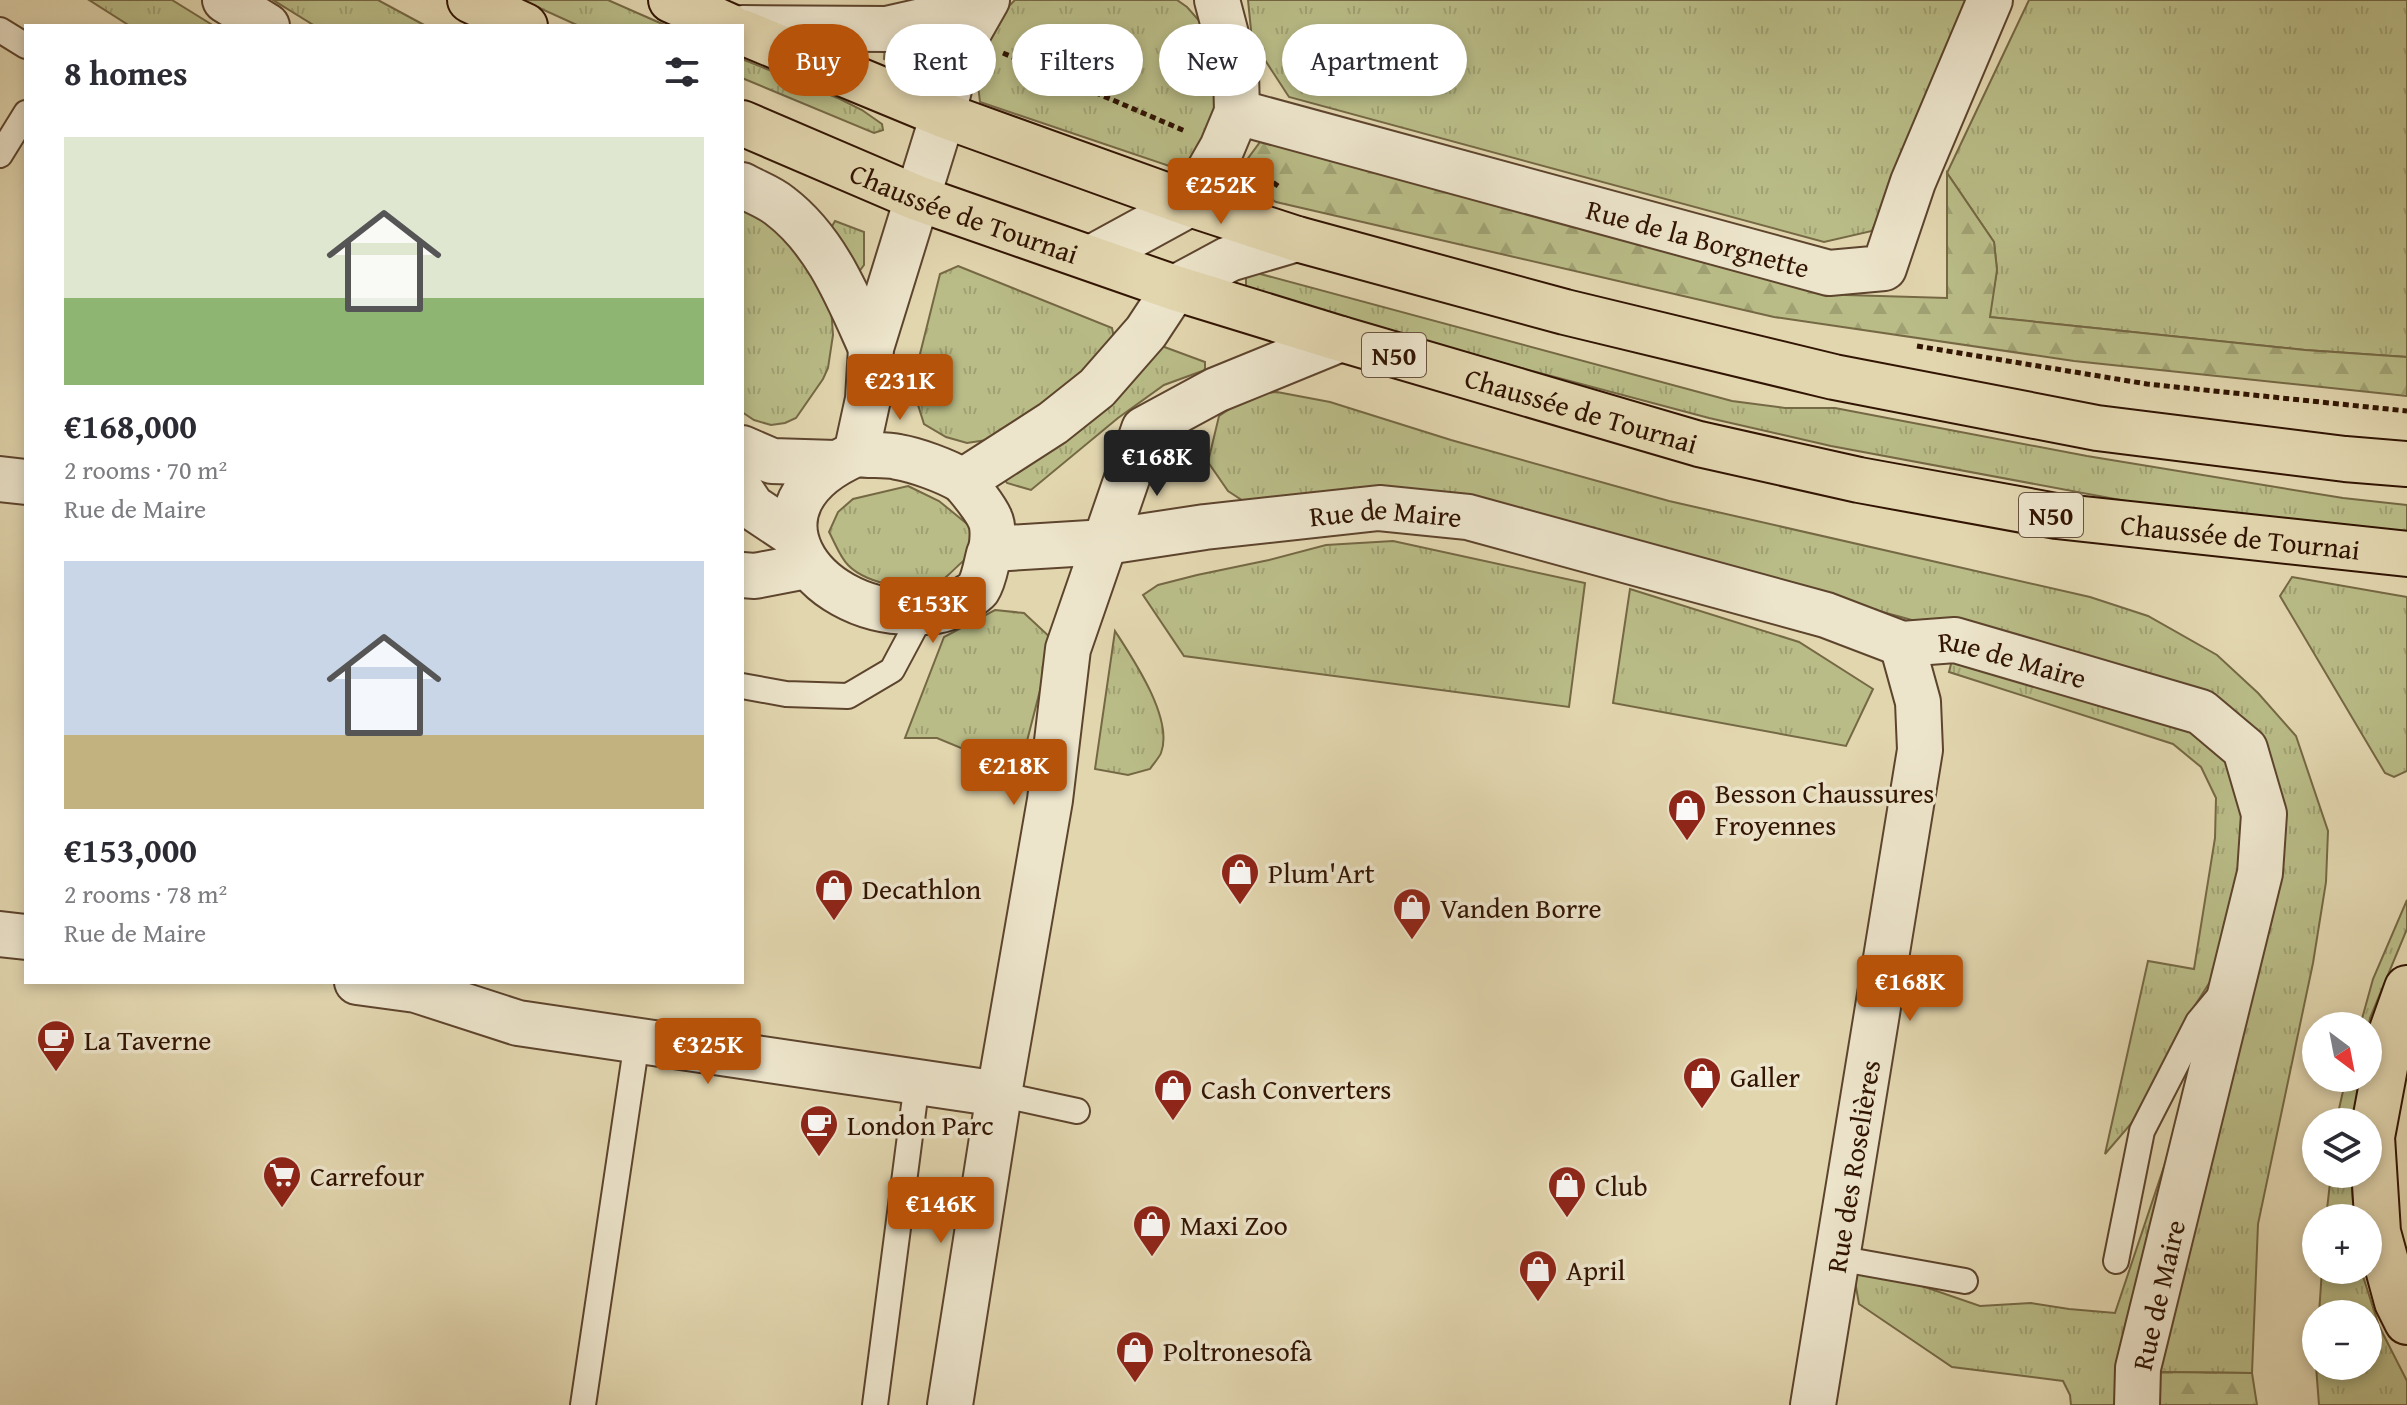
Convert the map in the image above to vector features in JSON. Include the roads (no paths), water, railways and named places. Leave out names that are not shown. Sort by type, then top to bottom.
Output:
[{"type":"main road","points":[[470,0],[521,24]]},
{"type":"main road","points":[[671,0],[725,24]]},
{"type":"main road","points":[[744,31],[943,115],[1190,204],[1297,239],[1565,312],[1834,377],[2097,428],[2407,464]]},
{"type":"main road","name":"Chaussée de Tournai","points":[[744,124],[917,198],[1175,288],[1699,444],[1859,480],[2056,516],[2407,554]]},
{"type":"main road","points":[[2407,988],[2392,1030],[2372,1137],[2378,1232],[2397,1302],[2407,1322]]},
{"type":"street","points":[[225,0],[264,24]]},
{"type":"street","points":[[450,0],[471,24]]},
{"type":"street","points":[[744,30],[887,29],[986,0]]},
{"type":"street","points":[[801,550],[796,515],[805,490],[846,459],[868,399],[871,348],[943,115],[955,64],[986,0]]},
{"type":"street","points":[[1091,258],[1190,204],[1222,148],[1237,112],[1236,72],[1217,0]]},
{"type":"street","name":"Rue de la Borgnette","points":[[1237,112],[1829,273],[1884,268],[1913,182],[1990,0]]},
{"type":"street","points":[[744,186],[780,206],[809,234],[844,288],[871,348]]},
{"type":"street","points":[[963,481],[1053,423],[1097,388],[1146,332],[1175,288],[1229,259],[1297,239]]},
{"type":"street","points":[[950,1405],[1050,800],[1068,649],[1144,429],[1216,390],[1341,339]]},
{"type":"street","points":[[744,449],[772,461],[897,456],[963,481],[991,520],[992,549],[977,590],[950,608],[893,612],[844,595],[817,576],[801,550],[752,507],[744,495]]},
{"type":"street","points":[[0,479],[24,482]]},
{"type":"street","name":"Rue de Maire","points":[[992,549],[1106,542],[1205,527],[1379,508],[1468,517],[1826,615],[1902,644],[1955,640],[2201,712],[2245,749],[2264,814],[2260,873],[2138,1368],[2137,1405]]},
{"type":"street","points":[[744,575],[755,576],[801,550]]},
{"type":"street","name":"Rue des Roselières","points":[[1813,1405],[1920,750],[1918,702],[1902,644]]},
{"type":"street","points":[[0,934],[24,937]]},
{"type":"street","points":[[372,984],[416,990],[518,1023],[999,1094]]},
{"type":"lane","points":[[0,30],[24,45]]},
{"type":"lane","points":[[0,155],[24,116]]},
{"type":"lane","points":[[744,686],[786,694],[848,696],[892,670],[923,612]]},
{"type":"lane","points":[[2116,1261],[2142,1131],[2198,1022],[2234,979]]},
{"type":"lane","points":[[583,1405],[637,1041]]},
{"type":"lane","points":[[875,1405],[917,1082]]},
{"type":"lane","points":[[999,1094],[1077,1111]]},
{"type":"lane","points":[[1837,1258],[1965,1281]]},
{"type":"place","name":"Besson Chaussures Froyennes","points":[[1687,842]]},
{"type":"place","name":"Plum'Art","points":[[1240,906]]},
{"type":"place","name":"Decathlon","points":[[834,922]]},
{"type":"place","name":"Vanden Borre","points":[[1412,941]]},
{"type":"place","name":"La Taverne","points":[[56,1073]]},
{"type":"place","name":"Galler","points":[[1702,1110]]},
{"type":"place","name":"Cash Converters","points":[[1173,1122]]},
{"type":"place","name":"London Parc","points":[[819,1158]]},
{"type":"place","name":"Carrefour","points":[[282,1209]]},
{"type":"place","name":"Club","points":[[1567,1219]]},
{"type":"place","name":"Maxi Zoo","points":[[1152,1258]]},
{"type":"place","name":"April","points":[[1538,1303]]},
{"type":"place","name":"Poltronesofà","points":[[1135,1384]]}]
